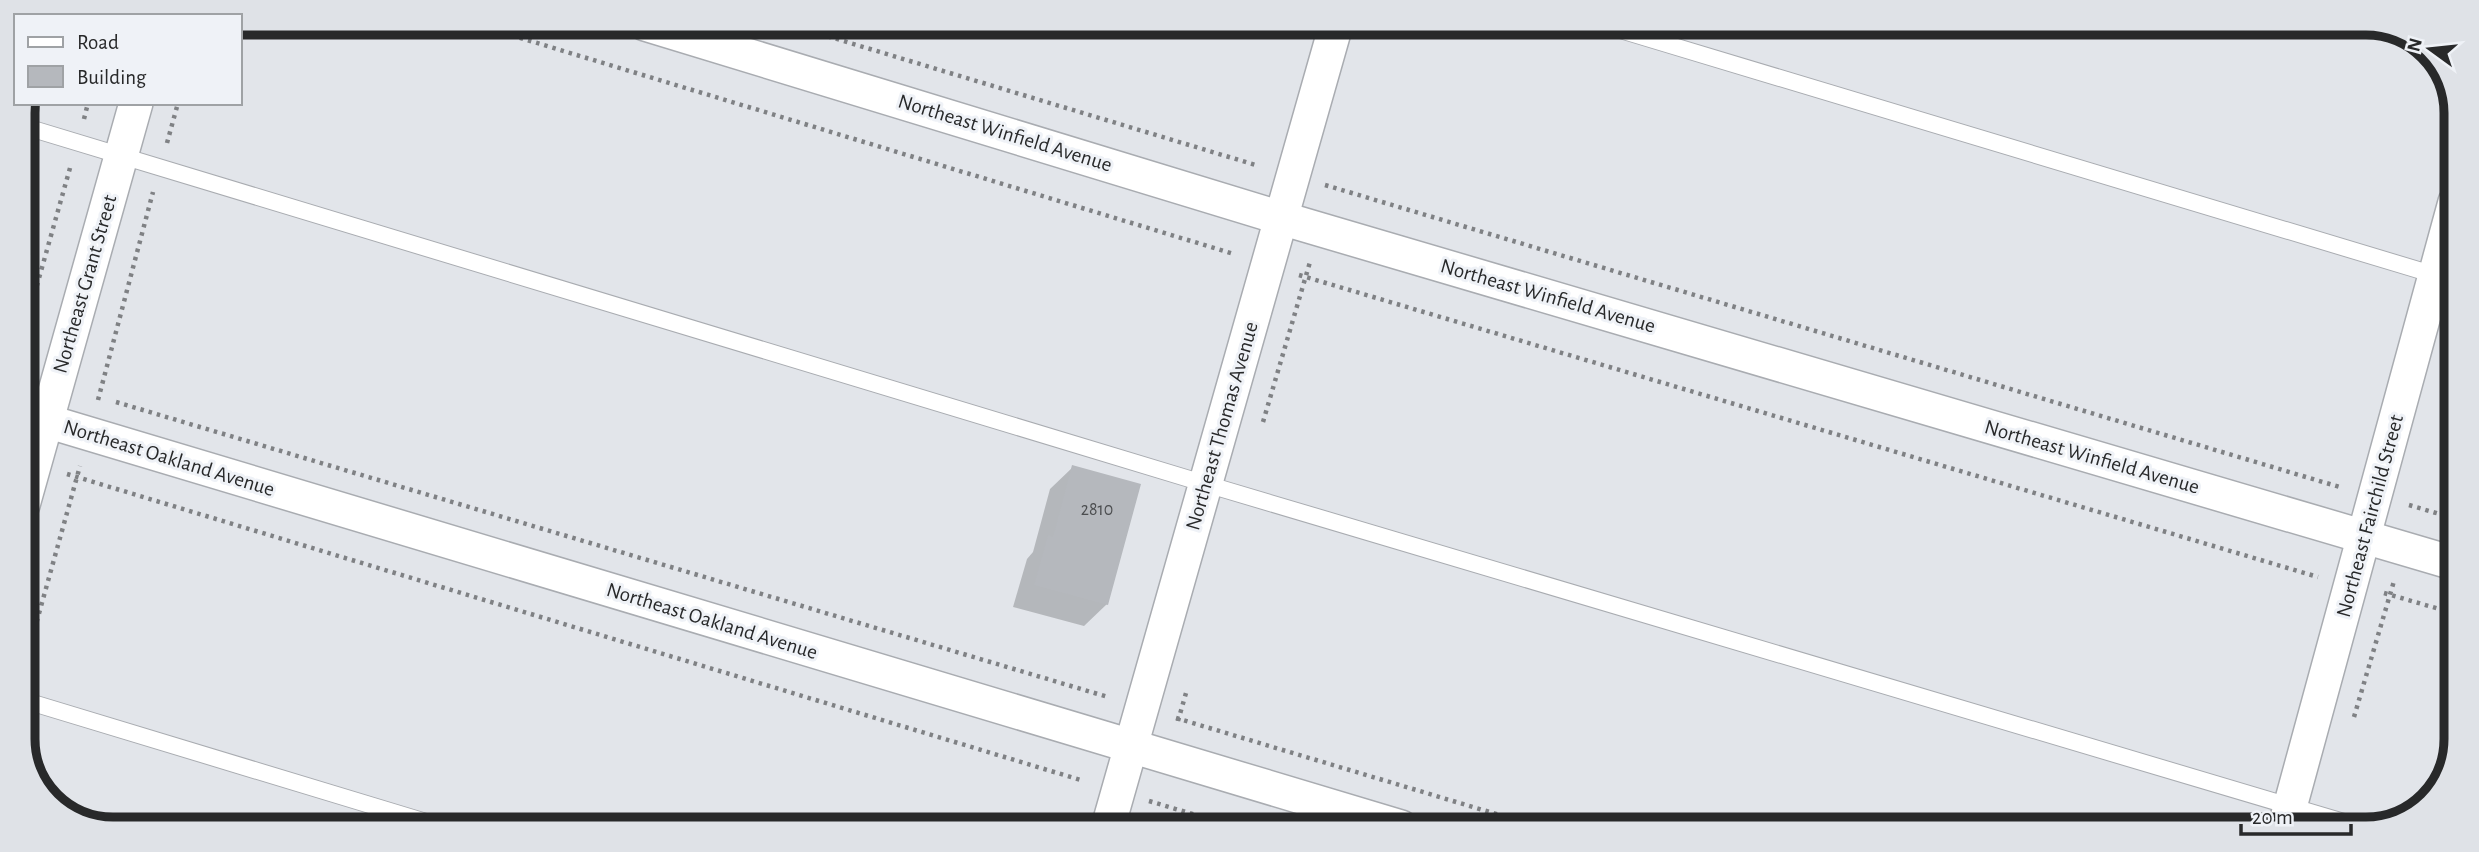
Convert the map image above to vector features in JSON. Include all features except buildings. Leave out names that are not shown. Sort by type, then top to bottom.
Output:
[{"type":"street","name":"Northeast Winfield Avenue","points":[[681,35],[1281,218],[2444,560]]},
{"type":"street","name":"Northeast Thomas Avenue","points":[[1111,817],[1333,35]]},
{"type":"street","name":"Northeast Grant Street","points":[[35,417],[58,381],[135,105]]},
{"type":"street","name":"Northeast Fairchild Street","points":[[2287,817],[2376,494],[2444,281]]},
{"type":"street","name":"Northeast Oakland Avenue","points":[[35,417],[1367,817]]},
{"type":"lane","points":[[1637,35],[2444,278]]},
{"type":"lane","points":[[35,130],[1206,484],[2287,817]]},
{"type":"lane","points":[[35,704],[410,817]]},
{"type":"path","points":[[511,35],[1268,265],[2350,588],[2390,594],[2444,610]]},
{"type":"path","points":[[825,35],[2328,486],[2376,494],[2444,515]]},
{"type":"path","points":[[35,292],[87,105]]},
{"type":"path","points":[[35,628],[177,105]]},
{"type":"path","points":[[58,381],[99,397]]},
{"type":"path","points":[[113,401],[1142,706],[1187,722],[1506,817]]},
{"type":"path","points":[[35,464],[1202,817]]}]
